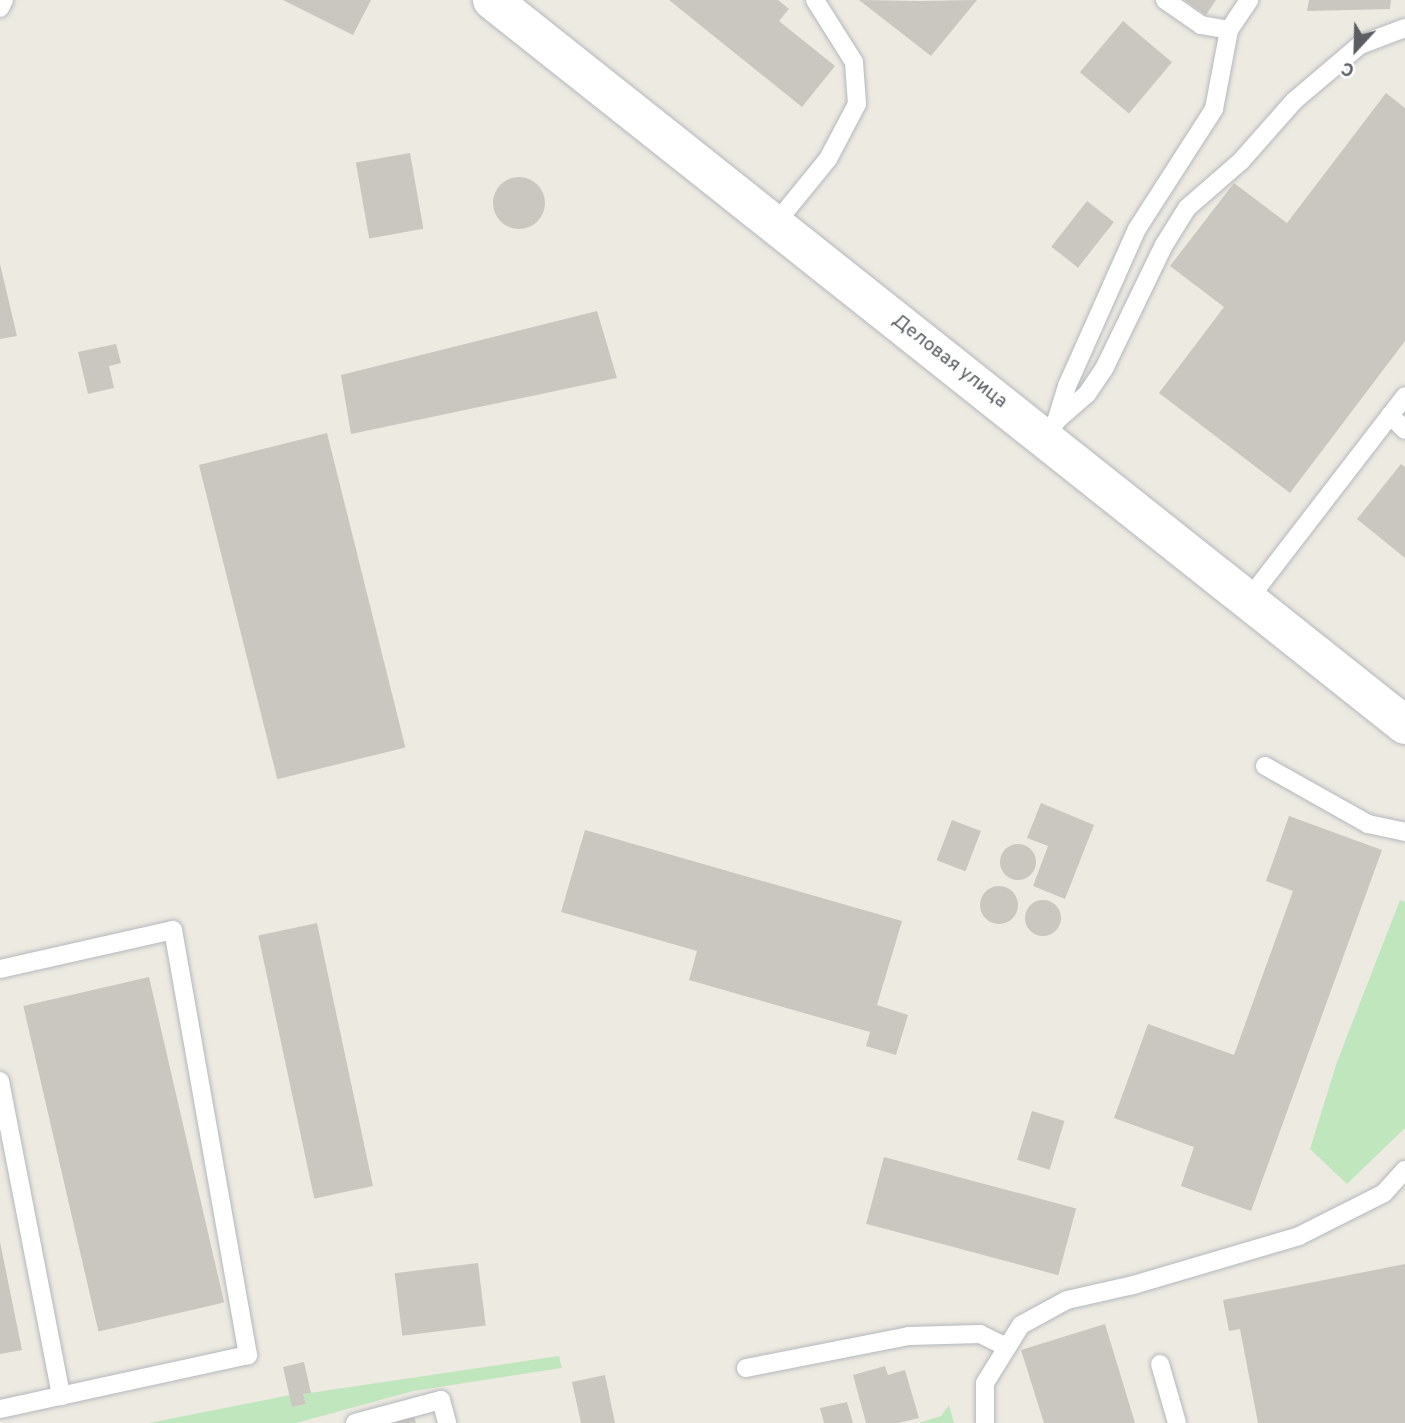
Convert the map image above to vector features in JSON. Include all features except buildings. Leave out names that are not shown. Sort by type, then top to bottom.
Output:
[{"type":"street","name":"Деловая улица","points":[[492,0],[775,224],[1051,430],[1248,600],[1405,725]]},
{"type":"lane","points":[[0,8],[4,0]]},
{"type":"lane","points":[[775,224],[828,159],[857,104],[854,62],[815,0]]},
{"type":"lane","points":[[1165,0],[1201,25],[1229,30]]},
{"type":"lane","points":[[1051,430],[1067,386],[1137,229],[1214,109],[1229,30],[1249,0]]},
{"type":"lane","points":[[1051,430],[1087,394],[1104,369],[1164,245],[1187,208],[1241,161],[1294,101],[1360,45],[1405,28]]},
{"type":"lane","points":[[1248,600],[1405,396]]},
{"type":"lane","points":[[1390,415],[1405,430]]},
{"type":"lane","points":[[1265,766],[1368,824],[1405,832]]},
{"type":"lane","points":[[0,969],[173,930],[248,1355],[0,1409]]},
{"type":"lane","points":[[0,1081],[61,1396]]},
{"type":"lane","points":[[985,1423],[985,1383],[1021,1325],[1067,1300],[1133,1285],[1299,1236],[1384,1194],[1405,1170]]},
{"type":"lane","points":[[746,1368],[909,1336],[979,1334],[1007,1347]]},
{"type":"lane","points":[[1160,1364],[1177,1423]]},
{"type":"lane","points":[[355,1423],[441,1399],[447,1423]]},
{"type":"green space","points":[[1400,900],[1405,902],[1405,1128],[1347,1184],[1310,1149],[1337,1062]]},
{"type":"green space","points":[[559,1356],[562,1368],[413,1391],[296,1423],[149,1423],[290,1395],[293,1407],[306,1404],[303,1394]]},
{"type":"green space","points":[[949,1405],[954,1423],[919,1423],[941,1416]]}]
